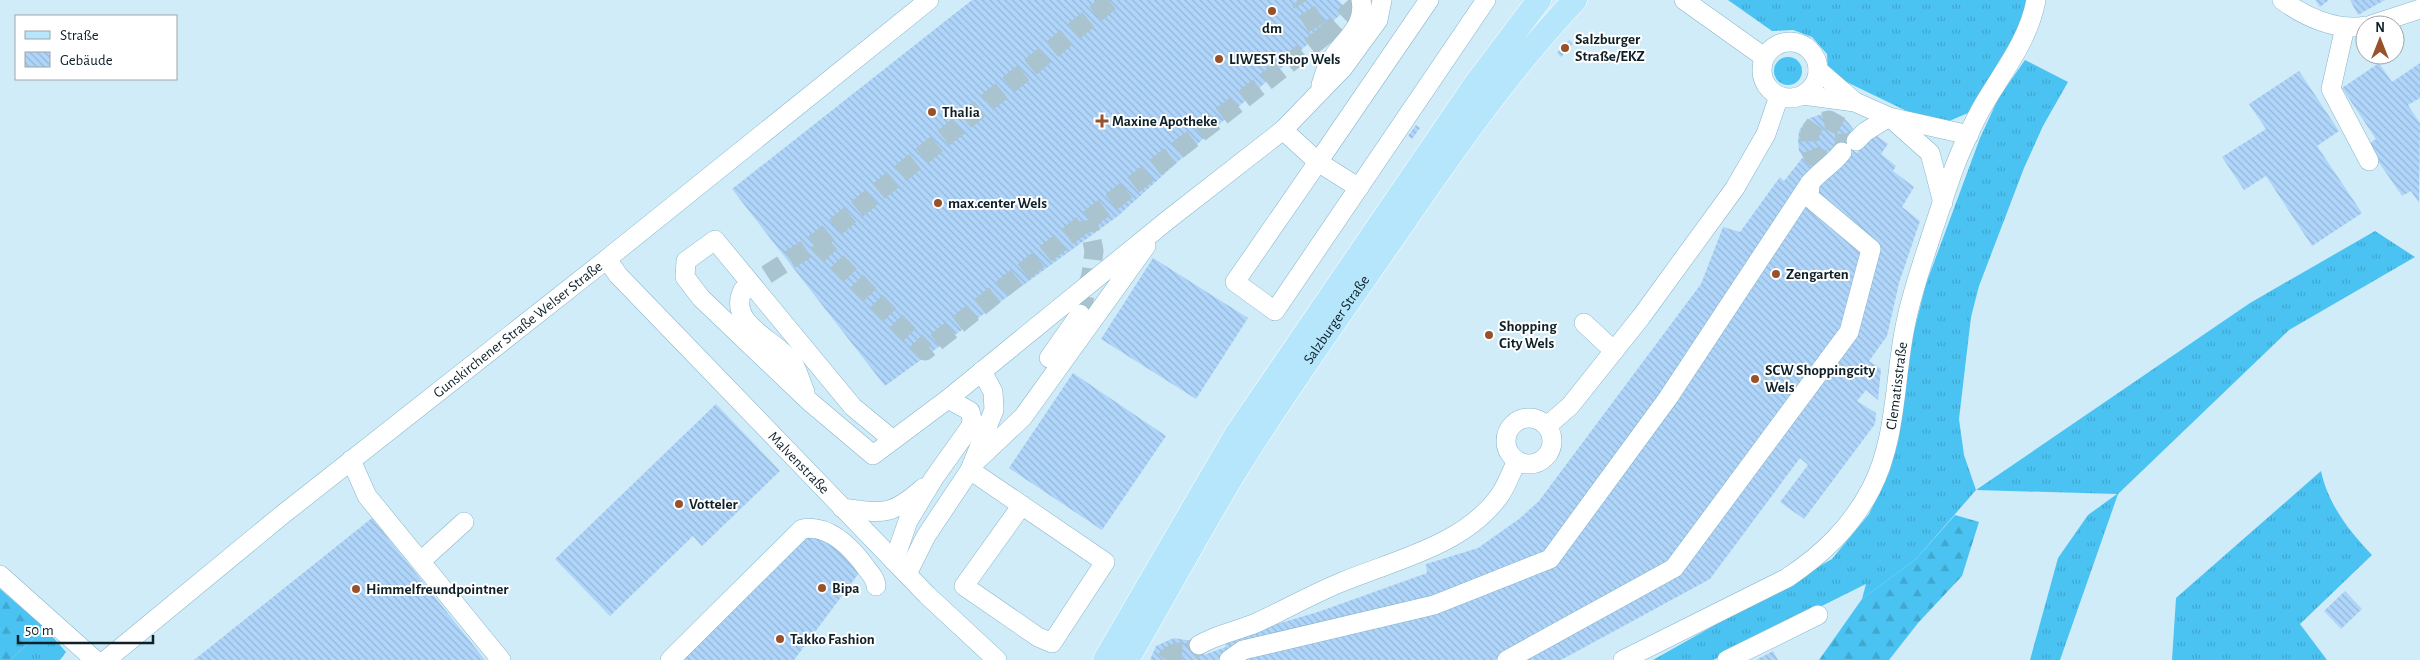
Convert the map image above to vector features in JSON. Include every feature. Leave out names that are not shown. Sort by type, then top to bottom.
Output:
[{"type":"main road","name":"Salzburger Straße","points":[[1105,660],[1236,434],[1475,85],[1539,0]]},
{"type":"main road","name":"Salzburger Straße","points":[[1127,660],[1237,468],[1300,372],[1416,204],[1473,126],[1540,37],[1576,0]]},
{"type":"street","name":"Gunskirchener Straße Welser Straße","points":[[106,660],[351,460],[608,259],[929,0]]},
{"type":"street","points":[[1320,91],[1327,66],[1360,22],[1363,10],[1361,0]]},
{"type":"street","points":[[1378,20],[1382,0]]},
{"type":"street","points":[[900,567],[926,536],[1076,306],[1169,219],[1283,130],[1343,68],[1392,0]]},
{"type":"street","points":[[1429,0],[1235,282],[1276,312],[1480,2]]},
{"type":"street","points":[[1684,0],[1764,57]]},
{"type":"street","name":"Clematisstraße","points":[[1623,660],[1787,578],[1811,562],[1832,543],[1854,518],[1872,488],[1884,461],[1891,429],[1905,326],[1916,282],[1960,154],[1983,105],[2023,41],[2032,18],[2036,0]]},
{"type":"street","points":[[2282,0],[2306,15],[2326,23],[2345,27],[2355,26]]},
{"type":"street","points":[[2402,15],[2420,9]]},
{"type":"street","points":[[2345,27],[2331,89],[2369,161]]},
{"type":"street","points":[[1803,96],[1814,84],[1818,70],[1814,56],[1807,48],[1798,43],[1785,42],[1773,47],[1764,57],[1761,68],[1763,80],[1769,90],[1779,96],[1791,98],[1803,96],[1855,102],[1890,117],[1969,136]]},
{"type":"street","points":[[1818,70],[1855,102]]},
{"type":"street","points":[[1547,426],[1570,406],[1614,351],[1735,188],[1766,134],[1779,96]]},
{"type":"street","points":[[1229,660],[1243,650],[1263,653],[1434,605],[1550,559],[1668,398],[1810,183],[1820,171],[1835,161],[1865,132],[1890,117]]},
{"type":"street","points":[[1890,117],[1930,153],[1943,203]]},
{"type":"street","points":[[1283,130],[1318,162],[1359,188]]},
{"type":"street","points":[[1930,153],[1960,154]]},
{"type":"street","points":[[1507,660],[1674,568],[1849,332],[1871,249],[1809,196],[1810,183]]},
{"type":"street","points":[[975,463],[1023,417],[1150,240],[1169,219]]},
{"type":"street","points":[[893,440],[852,407],[715,240],[686,261],[685,277],[701,298],[809,400],[873,455],[948,399],[982,371],[1076,306],[1119,284]]},
{"type":"street","name":"Malvenstraße","points":[[608,259],[618,275],[842,508],[900,567],[997,660]]},
{"type":"street","points":[[743,290],[738,300],[741,316],[793,363],[809,400]]},
{"type":"street","points":[[1584,323],[1614,351]]},
{"type":"street","points":[[975,463],[994,410],[993,392],[982,371]]},
{"type":"street","points":[[900,567],[903,531],[934,478],[971,426],[970,411],[948,399]]},
{"type":"street","points":[[1529,418],[1536,419],[1547,426],[1552,440],[1548,453],[1538,462],[1523,463],[1517,461],[1511,456],[1506,441],[1511,426],[1522,419],[1529,418]]},
{"type":"street","points":[[351,460],[367,496],[501,660]]},
{"type":"street","points":[[1195,653],[1210,638],[1256,622],[1318,592],[1433,546],[1458,534],[1483,514],[1500,494],[1517,461]]},
{"type":"street","points":[[975,463],[1022,505],[1105,562],[1052,643],[1038,637],[964,586],[1022,505]]},
{"type":"street","points":[[842,508],[884,513],[906,503],[934,478]]},
{"type":"street","points":[[421,561],[464,522]]},
{"type":"street","points":[[670,660],[802,529],[818,530],[846,542],[865,566],[876,586]]},
{"type":"street","points":[[0,575],[95,660]]},
{"type":"street","points":[[1727,660],[1818,615]]},
{"type":"green space","points":[[1728,0],[2028,0],[2016,38],[1968,113],[1947,122],[1919,117],[1828,73],[1827,54],[1812,37],[1793,30],[1772,31]]},
{"type":"green space","points":[[1788,57],[1798,61],[1802,71],[1798,81],[1788,85],[1778,81],[1774,71],[1778,61]]},
{"type":"green space","points":[[2025,60],[2068,82],[2043,126],[2024,168],[1979,286],[1971,317],[1959,419],[1964,455],[1976,490],[1916,559],[1862,599],[1866,584],[1713,660],[1653,660],[1832,559],[1869,514],[1889,473],[1898,442],[1913,335],[1926,284],[1980,138],[1999,97]]},
{"type":"green space","points":[[2375,231],[2415,257],[2289,330],[2118,494],[2060,660],[2030,660],[2058,558],[2088,515],[2117,494],[1976,490],[2250,303]]},
{"type":"green space","points":[[2321,471],[2334,506],[2355,536],[2372,555],[2300,624],[2327,660],[2172,660],[2176,598]]},
{"type":"green space","points":[[1955,515],[1979,522],[1962,576],[1918,623],[1889,660],[1819,660],[1862,599],[1916,559]]},
{"type":"green space","points":[[0,589],[45,628],[10,660],[0,660]]},
{"type":"green space","points":[[45,628],[66,652],[60,660],[10,660]]},
{"type":"building","name":"max.center Wels","points":[[972,0],[1338,0],[1343,5],[1342,13],[1118,216],[885,386],[732,189]]},
{"type":"building","points":[[2315,0],[2329,0],[2320,7]]},
{"type":"building","points":[[2350,0],[2385,0],[2358,15]]},
{"type":"building","name":"Salzburger Straße/EKZ","points":[[1569,40],[1573,44],[1561,57],[1557,53]]},
{"type":"building","points":[[2420,63],[2420,98],[2408,105],[2420,123],[2419,203],[2411,191],[2402,196],[2367,145],[2376,139],[2342,88],[2376,65],[2380,65],[2392,82]]},
{"type":"building","points":[[2299,71],[2339,131],[2317,146],[2362,213],[2312,246],[2266,176],[2244,190],[2222,157],[2266,129],[2249,104]]},
{"type":"building","name":"SCW Shoppingcity Wels","points":[[1825,113],[1841,116],[1848,122],[1854,130],[1854,151],[1857,153],[1866,139],[1874,134],[1888,144],[1881,154],[1896,166],[1893,171],[1914,187],[1902,207],[1920,221],[1899,283],[1887,336],[1869,361],[1881,369],[1878,400],[1866,390],[1857,401],[1876,413],[1875,424],[1804,519],[1780,502],[1808,465],[1800,458],[1710,579],[1561,660],[1150,660],[1156,646],[1174,638],[1192,641],[1200,647],[1204,655],[1226,647],[1224,640],[1321,611],[1427,573],[1426,564],[1478,548],[1519,519],[1539,501],[1701,284],[1723,227],[1740,232],[1780,177],[1784,181],[1803,157],[1799,151],[1798,141],[1799,131],[1804,123],[1810,118]]},
{"type":"building","points":[[1416,125],[1420,128],[1412,139],[1408,136]]},
{"type":"building","points":[[1153,258],[1248,318],[1196,399],[1101,339]]},
{"type":"building","points":[[1073,373],[1166,436],[1102,530],[1009,468]]},
{"type":"building","name":"Votteler","points":[[716,404],[780,471],[702,546],[693,536],[610,616],[555,559]]},
{"type":"building","name":"Himmelfreundpointner","points":[[372,518],[485,660],[194,660]]},
{"type":"building","points":[[811,533],[835,542],[862,569],[794,660],[681,660]]},
{"type":"building","points":[[2345,591],[2362,609],[2341,629],[2324,611]]},
{"type":"building","points":[[1773,651],[1778,660],[1756,660]]},
{"type":"tunnel","points":[[743,290],[817,242],[1112,0]]},
{"type":"tunnel","points":[[817,242],[925,351],[1088,220],[1323,37],[1300,0]]},
{"type":"tunnel","points":[[1323,37],[1362,0]]},
{"type":"tunnel","points":[[1842,152],[1845,141],[1844,128],[1829,120],[1816,123],[1809,140],[1814,157],[1827,160],[1845,153]]},
{"type":"tunnel","points":[[1080,314],[1091,274],[1094,251],[1088,220]]},
{"type":"tunnel","points":[[1166,660],[1176,652],[1189,653],[1199,645]]},
{"type":"place","name":"dm","points":[[1272,11]]},
{"type":"place","name":"Salzburger Straße/EKZ","points":[[1565,48]]},
{"type":"place","name":"LIWEST Shop Wels","points":[[1219,59]]},
{"type":"place","name":"Thalia","points":[[932,112]]},
{"type":"place","name":"Maxine Apotheke","points":[[1102,121]]},
{"type":"place","name":"max.center Wels","points":[[938,203]]},
{"type":"place","name":"Zengarten","points":[[1776,274]]},
{"type":"place","name":"Shopping City Wels","points":[[1489,335]]},
{"type":"place","name":"SCW Shoppingcity Wels","points":[[1755,379]]},
{"type":"place","name":"Votteler","points":[[679,504]]},
{"type":"place","name":"Bipa","points":[[822,588]]},
{"type":"place","name":"Himmelfreundpointner","points":[[356,589]]},
{"type":"place","name":"Takko Fashion","points":[[780,639]]}]
